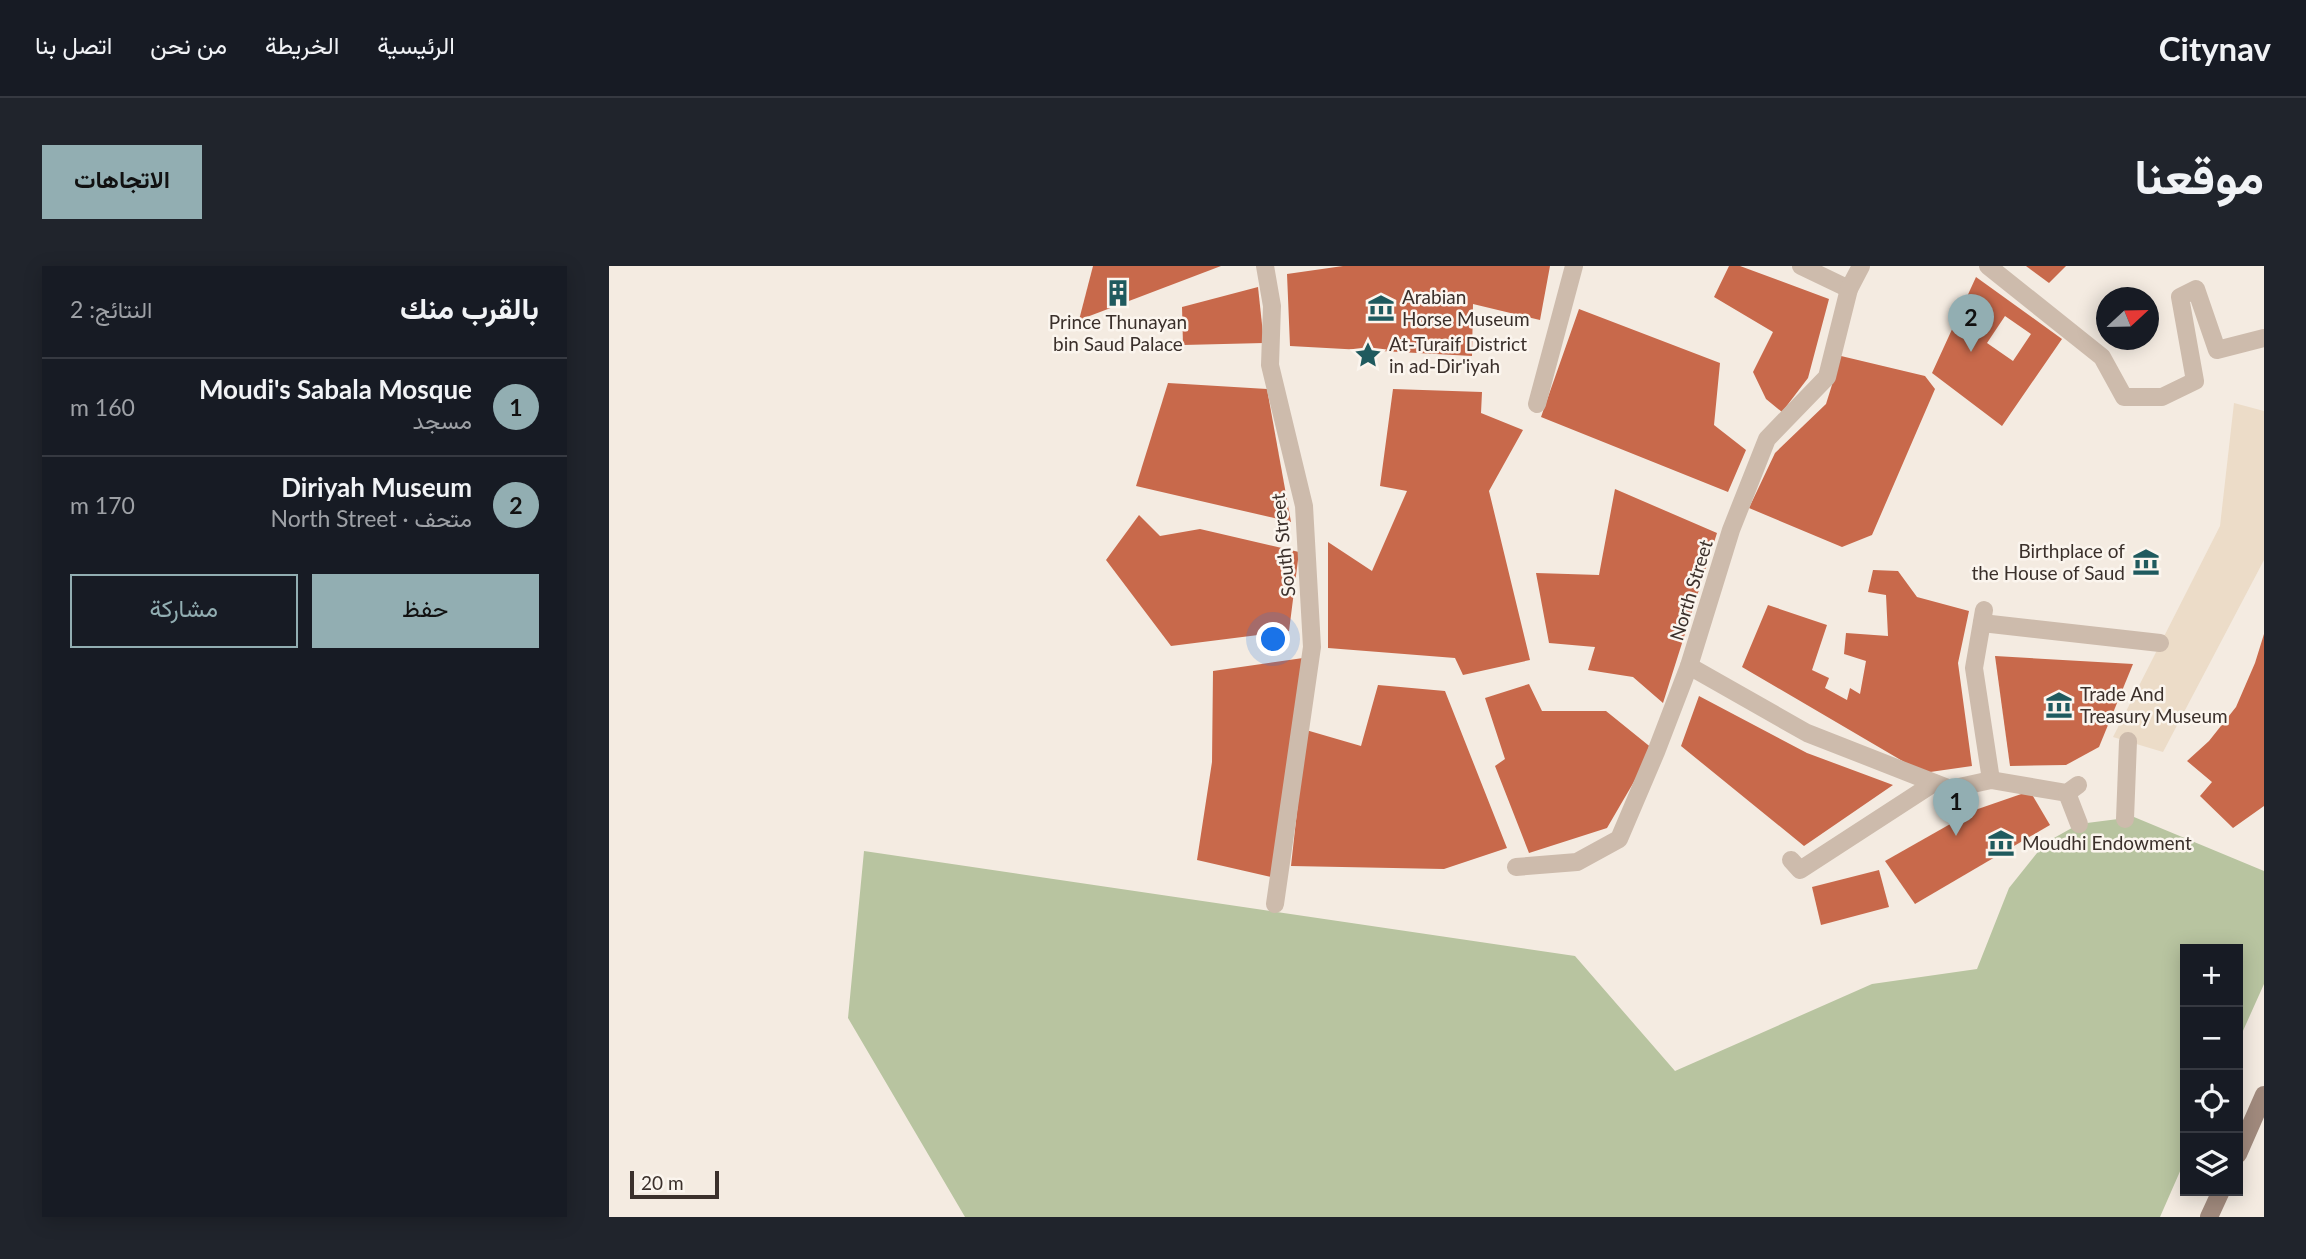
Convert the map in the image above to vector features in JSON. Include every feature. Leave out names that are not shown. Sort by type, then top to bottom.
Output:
[{"type":"main road","points":[[2243,1143],[2264,1096]]},
{"type":"main road","points":[[2209,1217],[2219,1196]]},
{"type":"street","name":"South Street","points":[[1265,266],[1272,306],[1270,365],[1304,506],[1313,647],[1275,904]]},
{"type":"street","points":[[1537,404],[1574,266]]},
{"type":"street","points":[[1801,266],[1849,289]]},
{"type":"street","name":"North Street","points":[[1515,867],[1577,862],[1619,839],[1689,666],[1731,530],[1767,439],[1827,377],[1849,289],[1861,266]]},
{"type":"street","points":[[1988,266],[2102,357],[2124,397],[2162,397],[2195,381],[2180,297],[2196,289],[2217,350],[2264,338]]},
{"type":"street","points":[[1991,780],[1974,668],[1983,616],[2160,643]]},
{"type":"street","points":[[1689,666],[1807,733],[1950,789],[1991,780],[2072,789],[2079,824]]},
{"type":"street","points":[[2125,819],[2128,741]]},
{"type":"street","points":[[1791,860],[1800,870],[1934,783]]},
{"type":"green space","points":[[2134,817],[2264,871],[2264,984],[2243,1031],[2243,944],[2180,944],[2180,1171],[2160,1217],[965,1217],[848,1018],[864,851],[1575,956],[1675,1071],[1872,984],[1977,969],[2009,888],[2045,843],[2079,824]]},
{"type":"shaded area","points":[[2234,403],[2264,411],[2264,560],[2163,752],[2113,737],[2220,526]]},
{"type":"building","name":"Prince Thunayan bin Saud Palace","points":[[1093,266],[1221,266],[1079,320]]},
{"type":"building","name":"Arabian Horse Museum","points":[[1343,266],[1550,266],[1540,320],[1473,304],[1472,356],[1290,346],[1287,274]]},
{"type":"building","points":[[1729,266],[1740,266],[1829,299],[1808,378],[1782,412],[1766,399],[1753,372],[1773,332],[1714,297]]},
{"type":"building","points":[[2026,266],[2066,266],[2049,283]]},
{"type":"building","points":[[1976,277],[2062,339],[2002,426],[1932,373]],"holes":[[[2005,316],[2031,334],[2013,361],[1987,343]]]},
{"type":"building","points":[[1258,287],[1264,343],[1183,345],[1182,307]]},
{"type":"building","points":[[1579,309],[1720,363],[1714,425],[1746,450],[1728,492],[1541,417]]},
{"type":"building","points":[[1841,356],[1925,376],[1935,389],[1872,535],[1842,547],[1749,508],[1775,453],[1826,404]]},
{"type":"building","points":[[1168,383],[1267,389],[1291,522],[1136,486]]},
{"type":"building","points":[[1393,389],[1482,392],[1481,413],[1523,430],[1489,491],[1530,660],[1463,675],[1455,658],[1328,648],[1328,542],[1372,571],[1407,491],[1380,486]]},
{"type":"building","points":[[1615,489],[1717,533],[1663,703],[1633,677],[1588,670],[1595,647],[1549,643],[1536,573],[1599,575]]},
{"type":"building","points":[[1139,515],[1160,536],[1200,529],[1299,552],[1289,631],[1171,646],[1106,560]]},
{"type":"building","points":[[1873,570],[1898,571],[1917,597],[1969,611],[1958,663],[1972,766],[1923,773],[1742,667],[1768,605],[1827,625],[1812,670],[1829,678],[1825,688],[1847,700],[1850,688],[1860,694],[1866,661],[1844,654],[1846,633],[1888,636],[1886,595],[1868,592]]},
{"type":"building","points":[[2264,634],[2264,806],[2233,828],[2200,796],[2212,782],[2187,761],[2209,741],[2236,707]]},
{"type":"building","name":"Trade And Treasury Museum","points":[[1995,656],[2133,664],[2099,747],[2066,765],[2010,766]]},
{"type":"building","points":[[1303,658],[1271,877],[1197,860],[1212,762],[1213,671]]},
{"type":"building","points":[[1529,684],[1542,711],[1606,711],[1653,749],[1607,828],[1529,853],[1495,766],[1505,759],[1485,698]]},
{"type":"building","points":[[1378,685],[1445,691],[1507,848],[1444,869],[1291,866],[1306,730],[1361,746]]},
{"type":"building","points":[[1699,696],[1807,753],[1893,785],[1804,846],[1681,746]]},
{"type":"building","points":[[2030,791],[2050,825],[1915,904],[1885,861],[1975,810]]},
{"type":"building","points":[[1879,870],[1889,907],[1821,925],[1812,887]]},
{"type":"place","name":"Prince Thunayan bin Saud Palace","points":[[1118,293]]},
{"type":"place","name":"Arabian Horse Museum","points":[[1381,308]]},
{"type":"place","name":"Diriyah Museum","points":[[1971,352]]},
{"type":"place","name":"At-Turaif District in ad-Dir'iyah","points":[[1368,355]]},
{"type":"place","name":"Birthplace of the House of Saud","points":[[2146,562]]},
{"type":"place","name":"Trade And Treasury Museum","points":[[2059,705]]},
{"type":"place","name":"Moudi's Sabala Mosque","points":[[1956,836]]},
{"type":"place","name":"Moudhi Endowment","points":[[2001,843]]}]
